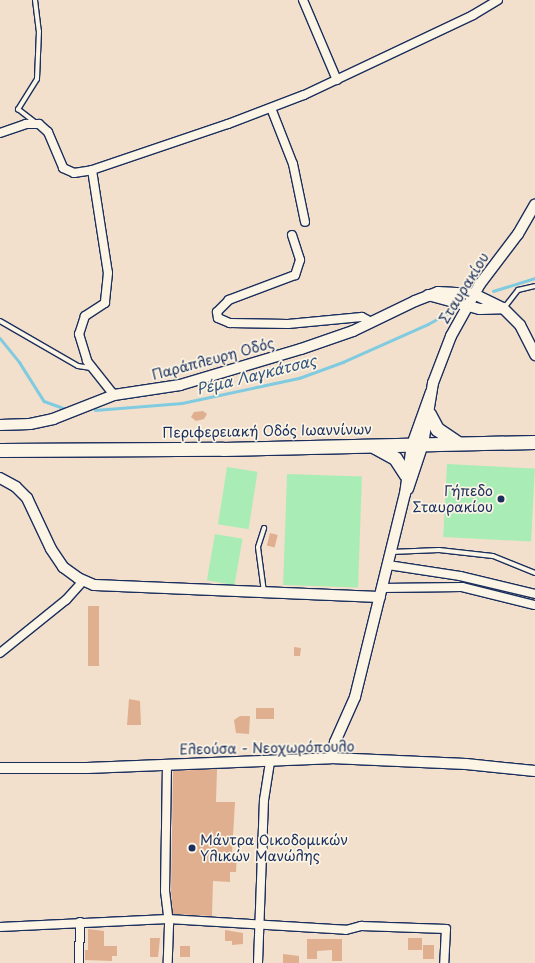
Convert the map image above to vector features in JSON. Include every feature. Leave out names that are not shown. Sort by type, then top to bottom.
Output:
[{"type":"highway","points":[[429,414],[438,429],[458,443]]},
{"type":"highway","name":"Περιφερειακή Οδός Ιωαννίνων","points":[[0,450],[374,446],[535,442]]},
{"type":"highway","points":[[374,446],[395,458],[406,475]]},
{"type":"street","points":[[303,0],[337,80]]},
{"type":"street","points":[[0,133],[36,123],[48,132],[63,168],[74,173],[92,170],[271,108],[337,80],[474,15],[498,0]]},
{"type":"street","points":[[271,108],[293,164],[305,222]]},
{"type":"street","points":[[92,170],[108,273],[105,303],[86,314],[80,325],[82,349],[91,368],[114,395]]},
{"type":"street","name":"Σταυρακίου","points":[[431,392],[446,347],[467,306],[520,230],[535,205]]},
{"type":"street","points":[[292,234],[300,260],[295,275],[229,300],[217,312],[218,318],[230,323],[295,324],[362,318],[370,322]]},
{"type":"street","name":"Παράπλευρη Οδός","points":[[0,424],[30,424],[53,419],[114,395],[180,385],[320,343],[428,295],[448,291],[474,294],[503,308],[520,325],[535,355]]},
{"type":"street","points":[[428,295],[487,310],[503,308]]},
{"type":"street","points":[[405,494],[406,475],[429,414],[431,392]]},
{"type":"street","points":[[331,758],[335,742],[355,697],[431,392]]},
{"type":"street","points":[[0,478],[23,492],[59,563],[83,581],[111,587],[264,592],[381,593],[462,587],[535,605]]},
{"type":"street","points":[[388,565],[460,576],[535,594]]},
{"type":"street","points":[[0,652],[66,600],[83,581]]},
{"type":"street","name":"Ελεούσα - Νεοχωρόπουλο","points":[[0,768],[331,758],[466,764],[535,771]]},
{"type":"street","points":[[258,963],[264,800],[270,761]]},
{"type":"street","points":[[167,764],[165,891],[168,919],[168,963]]},
{"type":"street","points":[[0,927],[168,919],[346,930],[361,926],[446,929],[444,963]]},
{"type":"street","points":[[79,963],[80,922]]},
{"type":"lane","points":[[35,0],[39,31],[37,79],[18,109],[36,123]]},
{"type":"lane","points":[[503,308],[518,290],[535,286]]},
{"type":"lane","points":[[0,320],[78,366],[91,368]]},
{"type":"lane","points":[[264,528],[258,547],[264,592]]},
{"type":"lane","points":[[391,552],[439,550],[493,556],[535,573]]},
{"type":"green space","points":[[447,464],[535,469],[531,542],[443,537]]},
{"type":"green space","points":[[227,467],[258,472],[249,529],[218,524]]},
{"type":"green space","points":[[287,474],[362,477],[358,588],[283,585]]},
{"type":"green space","points":[[215,534],[243,539],[234,585],[207,580]]},
{"type":"building","points":[[203,411],[207,414],[204,419],[196,421],[191,417],[194,412]]},
{"type":"building","points":[[270,533],[278,535],[275,548],[267,546]]},
{"type":"building","points":[[88,606],[99,606],[99,666],[88,666]]},
{"type":"building","points":[[294,647],[301,648],[300,656],[294,656]]},
{"type":"building","points":[[129,699],[140,701],[141,725],[127,725]]},
{"type":"building","points":[[256,708],[274,708],[274,719],[256,719]]},
{"type":"building","points":[[240,716],[250,716],[249,734],[236,733],[234,720]]},
{"type":"building","name":"Μάντρα Οικοδομικών Υλικών Μανώλης","points":[[217,769],[216,802],[235,802],[232,854],[237,854],[236,872],[230,872],[230,882],[213,881],[212,916],[173,914],[171,891],[173,771]]},
{"type":"building","points":[[88,929],[104,931],[104,946],[117,946],[117,956],[112,956],[112,961],[85,960],[85,950],[88,950]]},
{"type":"building","points":[[225,930],[243,933],[243,944],[232,945],[232,941],[225,941]]},
{"type":"building","points":[[150,938],[160,938],[158,957],[150,957]]},
{"type":"building","points":[[408,938],[422,938],[422,950],[408,950]]},
{"type":"building","points":[[307,939],[342,939],[342,961],[332,961],[332,950],[317,951],[317,959],[307,959]]},
{"type":"building","points":[[423,945],[434,945],[434,959],[423,959]]},
{"type":"building","points":[[180,946],[190,946],[190,957],[180,957]]},
{"type":"building","points":[[283,954],[299,956],[299,963],[283,963]]},
{"type":"waterway","name":"Ρέμα Λαγκάτσας","points":[[493,291],[535,278]]},
{"type":"waterway","name":"Ρέμα Λαγκάτσας","points":[[95,410],[182,403],[299,378],[343,362],[428,324],[457,308]]},
{"type":"waterway","name":"Ρέμα Λαγκάτσας","points":[[0,338],[20,363],[44,401],[66,409]]},
{"type":"place","name":"Γήπεδο Σταυρακίου","points":[[501,499]]},
{"type":"place","name":"Μάντρα Οικοδομικών Υλικών Μανώλης","points":[[192,848]]}]
